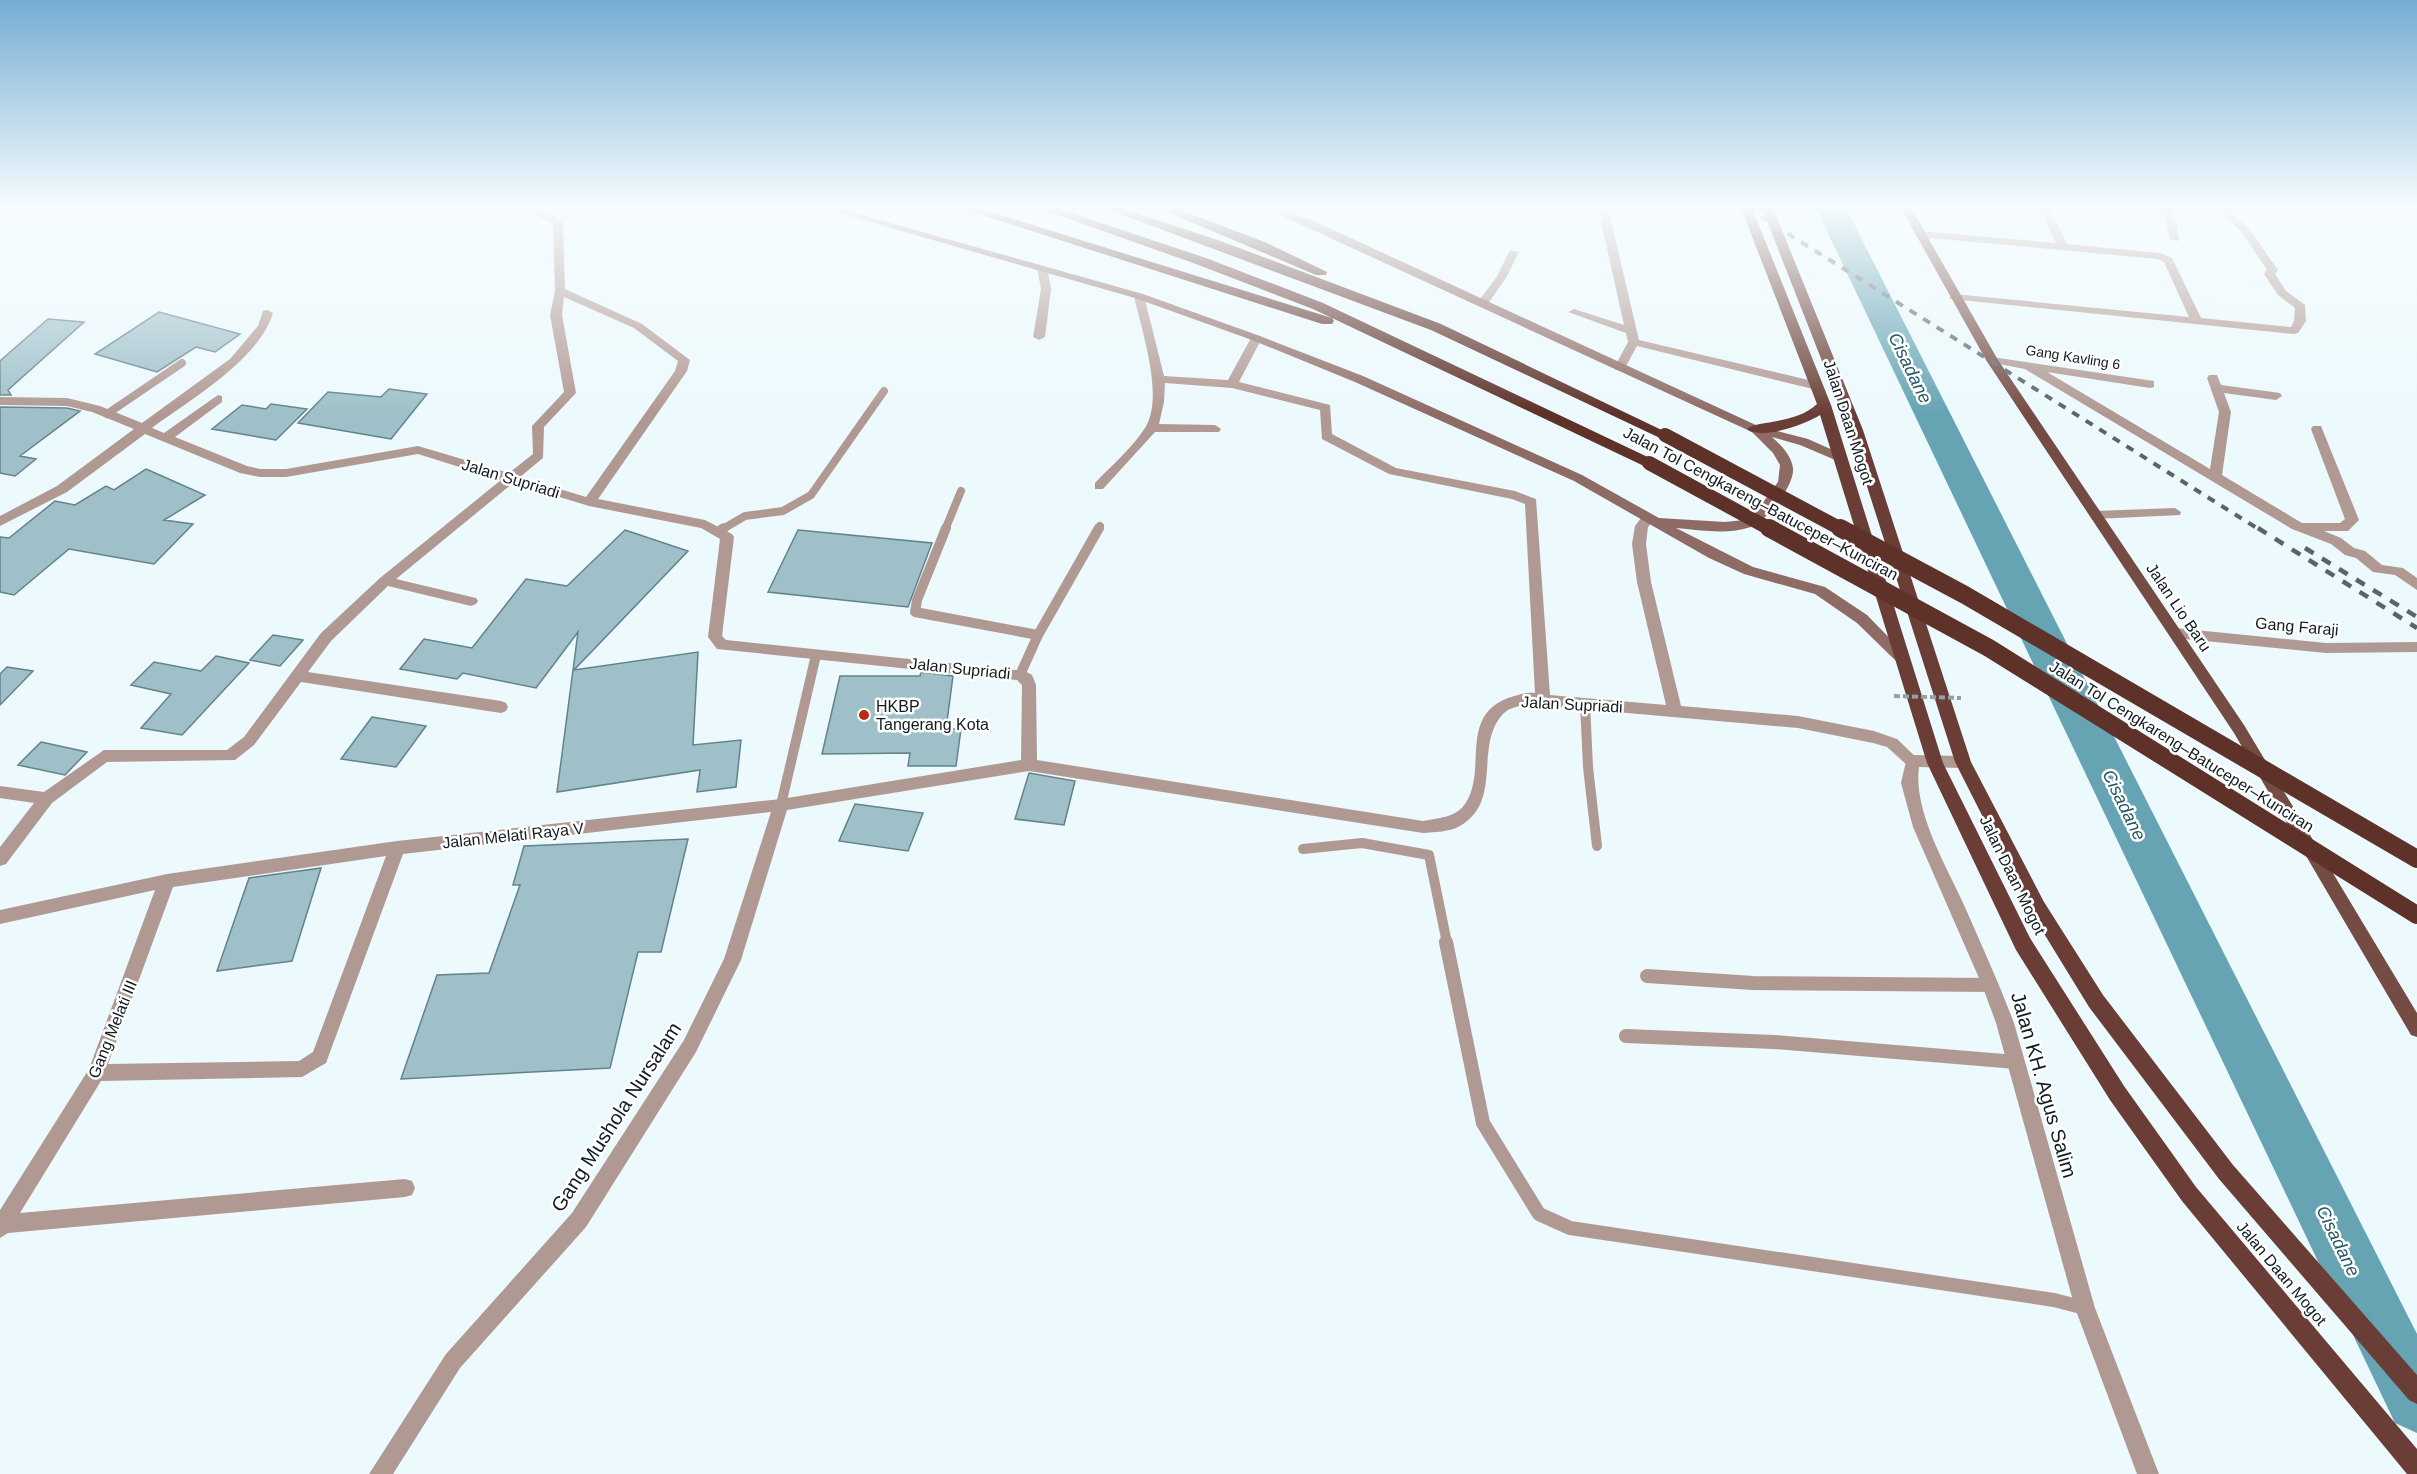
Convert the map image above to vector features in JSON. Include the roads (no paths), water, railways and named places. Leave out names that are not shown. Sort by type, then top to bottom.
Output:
[{"type":"highway","points":[[1185,277],[1409,347]]},
{"type":"highway","name":"Jalan Tol Cengkareng–Batuceper–Kunciran","points":[[1242,277],[1409,347],[1649,463],[1989,648],[2417,915]]},
{"type":"highway","name":"Jalan Tol Cengkareng–Batuceper–Kunciran","points":[[1303,277],[1436,327],[1665,435],[1965,595],[2417,859]]},
{"type":"highway","points":[[1329,277],[1436,327]]},
{"type":"highway","name":"Jalan Daan Mogot","points":[[1773,277],[1824,405],[1935,763],[2029,953],[2117,1094],[2189,1194],[2417,1467]]},
{"type":"highway","name":"Jalan Daan Mogot","points":[[1795,277],[1856,430],[1963,762],[2038,908],[2096,1001],[2226,1172],[2417,1392]]},
{"type":"highway","points":[[1754,429],[1783,427],[1798,422],[1815,415],[1824,405]]},
{"type":"main road","points":[[1071,277],[1138,296],[1256,338],[1359,379],[1578,478],[1649,522],[1714,555],[1749,571],[1820,590],[1862,619],[1900,656]]},
{"type":"main road","points":[[1426,277],[1754,429],[1804,442],[1840,458]]},
{"type":"main road","name":"Jalan Lio Baru","points":[[1943,277],[1992,360],[2239,729],[2417,1029]]},
{"type":"main road","points":[[1649,522],[1722,527],[1749,523],[1758,517],[1786,483],[1788,471],[1783,457],[1770,441],[1754,429]]},
{"type":"street","points":[[0,859],[46,799],[104,756],[231,756],[249,741],[326,637],[385,581],[539,455],[538,426],[570,393],[556,315],[560,277]]},
{"type":"street","points":[[1039,337],[1046,289],[1043,277]]},
{"type":"street","points":[[1483,303],[1502,277]]},
{"type":"street","points":[[1618,277],[1632,337],[1620,368]]},
{"type":"street","points":[[2174,277],[2196,320]]},
{"type":"street","points":[[1954,297],[2294,331],[2300,321],[2301,307],[2290,302],[2275,286],[2270,277]]},
{"type":"street","points":[[560,291],[638,326],[684,360],[681,371],[589,502]]},
{"type":"street","points":[[1099,486],[1152,428],[1158,402],[1159,380],[1138,296]]},
{"type":"street","points":[[1574,312],[1632,337],[1816,386]]},
{"type":"street","points":[[0,522],[62,489],[234,361],[263,327],[267,313]]},
{"type":"street","points":[[1232,384],[1256,338]]},
{"type":"street","name":"Gang Kavling 6","points":[[1992,360],[2150,384]]},
{"type":"street","points":[[2029,366],[2297,526],[2336,542],[2350,552],[2360,554],[2378,568],[2398,571],[2417,585]]},
{"type":"street","points":[[1159,380],[1232,384],[1326,408],[1326,436],[1393,471],[1515,495],[1532,502],[1543,699]]},
{"type":"street","points":[[2215,478],[2225,412],[2215,383],[2276,396]]},
{"type":"street","points":[[165,438],[218,399]]},
{"type":"street","name":"Jalan Supriadi","points":[[0,401],[67,402],[107,414],[244,470],[260,473],[286,473],[418,450],[589,502],[690,521],[719,531],[727,537],[716,637],[722,645],[1020,675],[1027,679],[1029,686],[1029,765],[1423,827],[1442,827],[1459,822],[1472,808],[1479,790],[1487,722],[1496,709],[1509,701],[1543,699],[1798,722],[1874,736],[1892,743],[1912,761]]},
{"type":"street","points":[[1152,428],[1215,429]]},
{"type":"street","points":[[2297,526],[2343,528],[2352,520],[2318,429]]},
{"type":"street","points":[[2096,515],[2175,512]]},
{"type":"street","points":[[1649,522],[1639,544],[1644,582],[1675,711]]},
{"type":"street","points":[[385,581],[471,601]]},
{"type":"street","name":"Gang Faraji","points":[[2175,633],[2326,648],[2417,647]]},
{"type":"street","points":[[297,676],[501,707]]},
{"type":"street","points":[[1912,761],[1963,762]]},
{"type":"street","name":"Jalan KH. Agus Salim","points":[[1912,761],[1910,783],[1921,827],[1991,985],[2016,1062],[2085,1308],[2148,1474]]},
{"type":"street","name":"Jalan Melati Raya V","points":[[0,917],[167,881],[397,848],[781,805],[1029,765]]},
{"type":"street","points":[[0,792],[46,799]]},
{"type":"street","name":"Gang Mushola Nursalam","points":[[380,1474],[453,1361],[579,1220],[690,1046],[732,960],[781,805]]},
{"type":"street","points":[[96,1073],[302,1069],[320,1057],[397,848]]},
{"type":"street","name":"Gang Melati III","points":[[2,1226],[96,1073],[167,881]]},
{"type":"street","points":[[2,1226],[405,1188]]},
{"type":"lane","points":[[107,414],[182,363]]},
{"type":"lane","points":[[719,531],[745,516],[783,511],[811,495],[884,391]]},
{"type":"lane","points":[[962,491],[917,600],[915,612],[1038,635]]},
{"type":"lane","points":[[1020,675],[1038,635],[1100,526]]},
{"type":"lane","points":[[781,805],[816,655]]},
{"type":"lane","points":[[1585,704],[1588,767],[1597,846]]},
{"type":"lane","points":[[1303,849],[1362,843],[1430,855],[1483,1123],[1539,1214],[1570,1228],[2054,1300],[2085,1308]]},
{"type":"lane","points":[[1647,976],[1753,982],[1991,985]]},
{"type":"lane","points":[[1626,1036],[1785,1043],[2016,1062]]},
{"type":"waterway","name":"Cisadane","points":[[1865,277],[2417,1401]]},
{"type":"railway","points":[[1857,277],[2260,530]]},
{"type":"railway","points":[[2258,528],[2417,628]]},
{"type":"railway","points":[[2305,548],[2417,617]]},
{"type":"place","name":"HKBP Tangerang Kota","points":[[864,715]]}]
